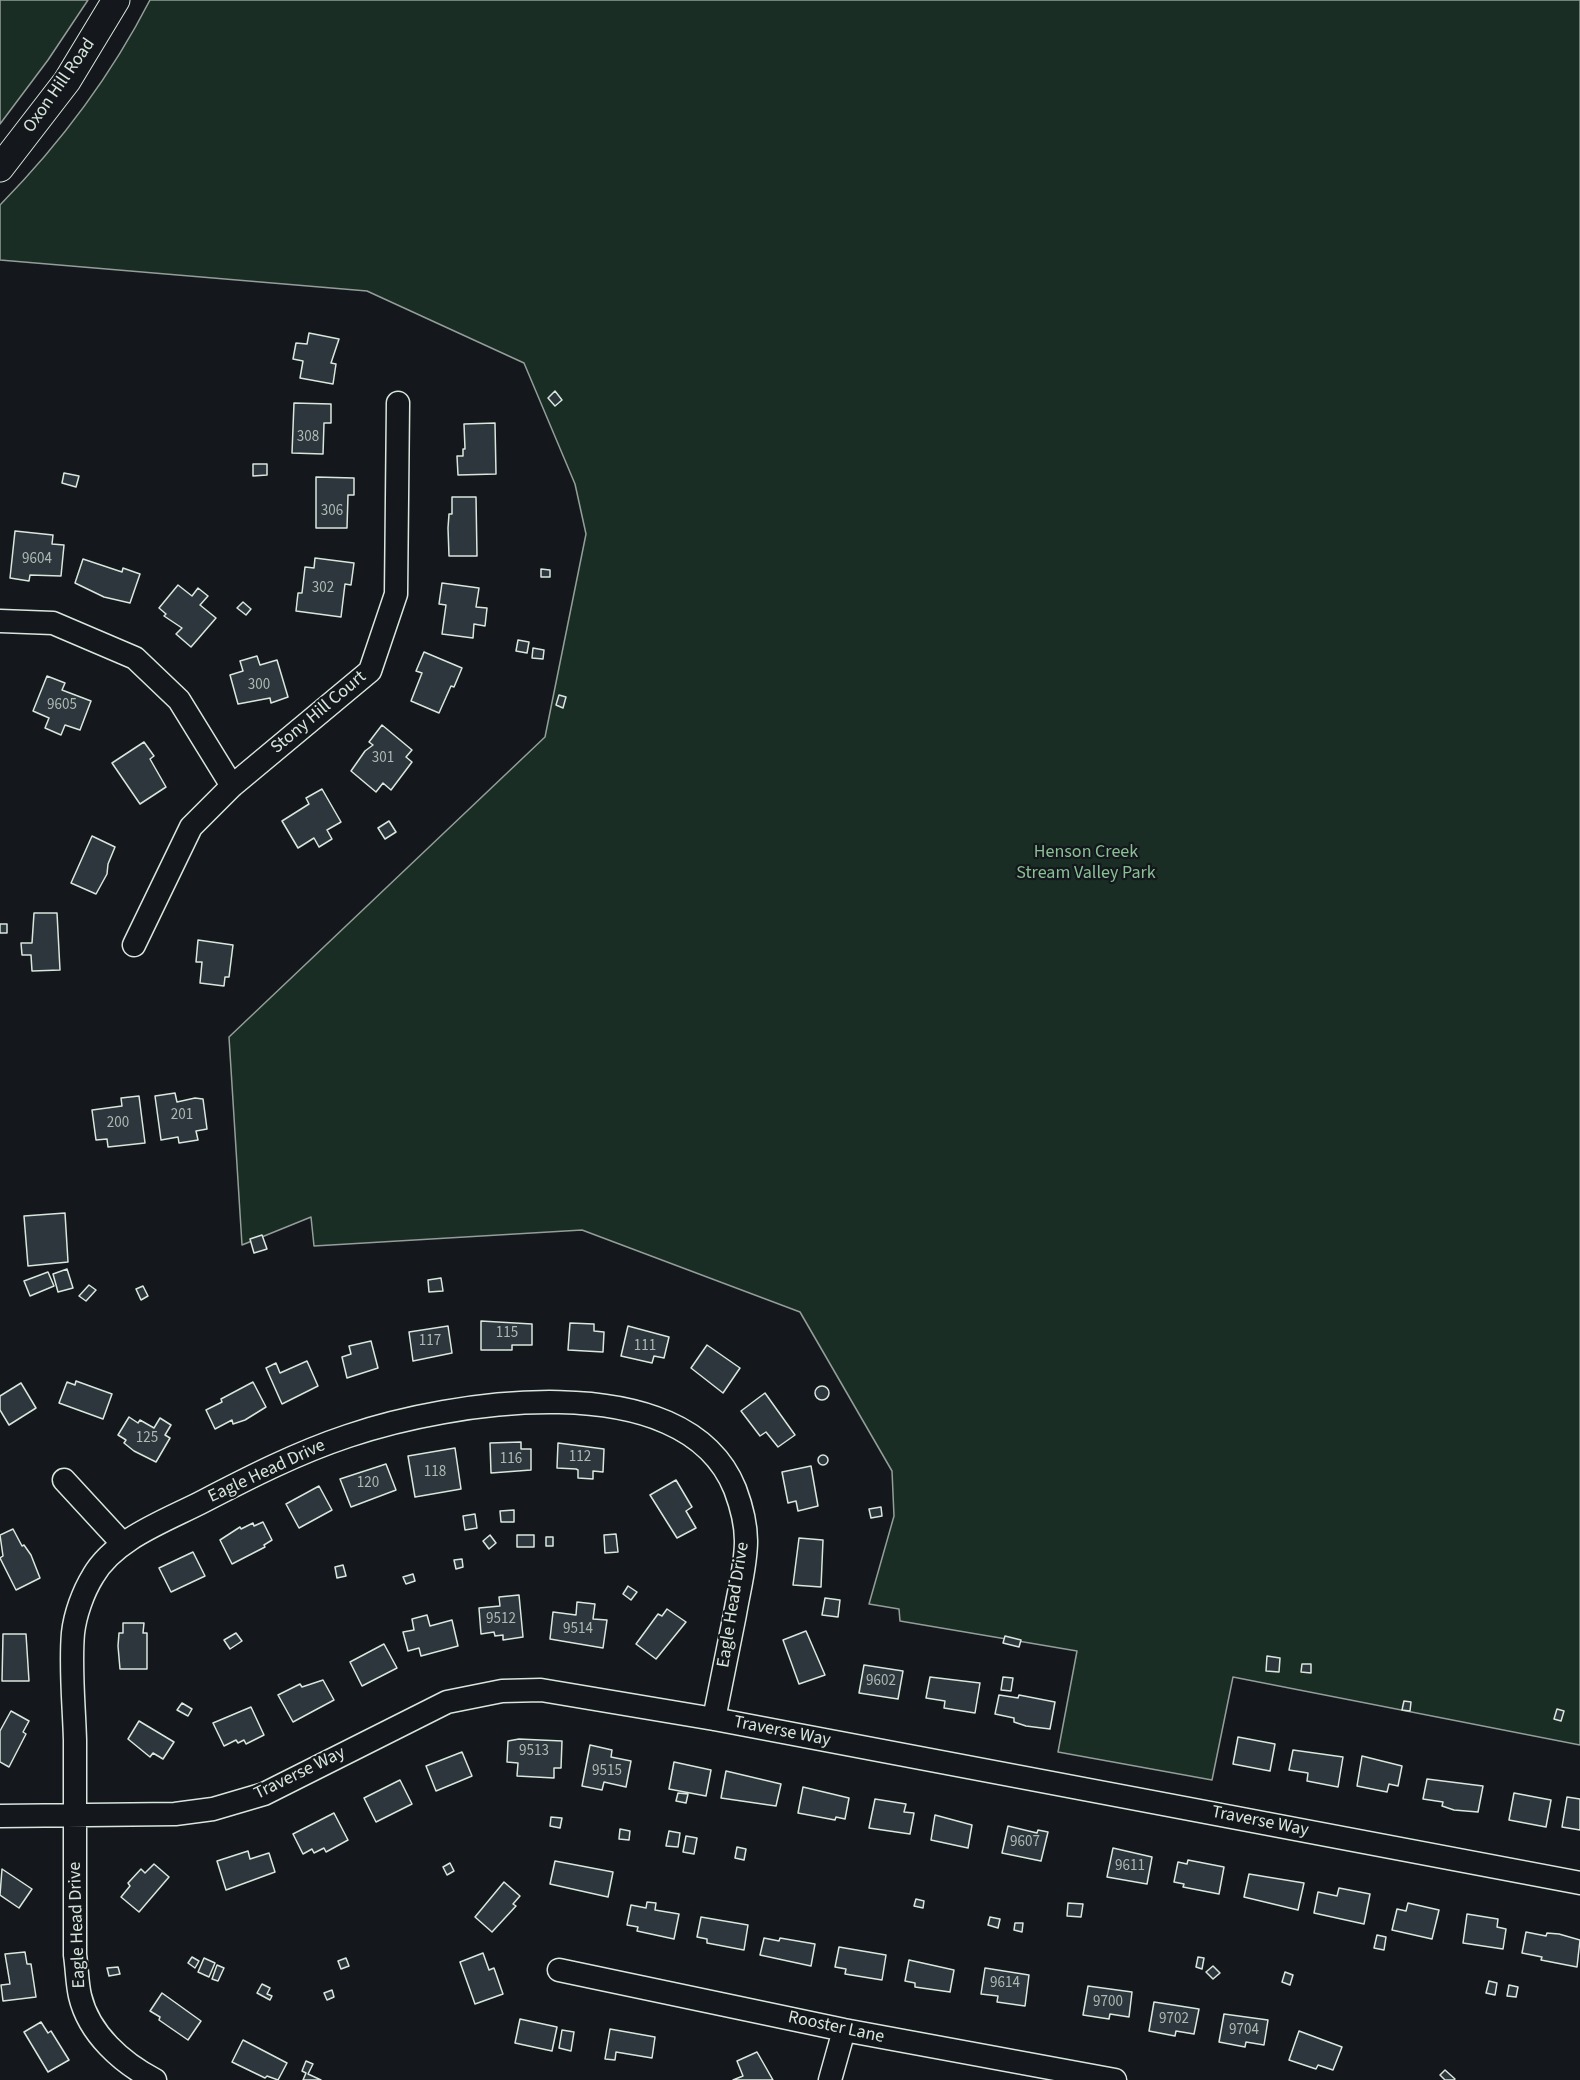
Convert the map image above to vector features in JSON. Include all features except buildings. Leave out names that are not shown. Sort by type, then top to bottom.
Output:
[{"type":"main road","name":"Oxon Hill Road","points":[[0,168],[67,81],[116,0]]},
{"type":"street","name":"Stony Hill Court","points":[[134,945],[191,827],[232,786],[370,671],[396,594],[398,403]]},
{"type":"street","points":[[0,621],[53,624],[135,658],[179,700],[232,786]]},
{"type":"street","name":"Eagle Head Drive","points":[[155,2080],[121,2058],[100,2036],[89,2019],[80,1997],[75,1955],[74,1632],[92,1577],[105,1559],[123,1545],[235,1485],[310,1449],[392,1423],[466,1408],[514,1403],[598,1405],[643,1412],[672,1424],[713,1456],[734,1487],[744,1522],[746,1541],[741,1579],[714,1719]]},
{"type":"street","points":[[64,1480],[123,1545]]},
{"type":"street","name":"Traverse Way","points":[[0,1816],[175,1814],[240,1803],[264,1794],[447,1702],[474,1695],[541,1690],[714,1719],[1580,1883]]},
{"type":"street","name":"Rooster Lane","points":[[559,1970],[844,2030],[1115,2080]]},
{"type":"street","points":[[830,2080],[844,2030]]},
{"type":"green space","points":[[0,0],[88,0],[48,60],[0,124]]},
{"type":"green space","name":"Henson Creek Stream Valley Park","points":[[150,0],[1580,0],[1580,1745],[1233,1677],[1212,1780],[1058,1752],[1077,1651],[900,1621],[899,1609],[869,1604],[894,1516],[892,1471],[800,1312],[582,1230],[314,1246],[311,1217],[242,1245],[229,1037],[545,737],[586,534],[575,484],[524,363],[367,291],[0,260],[0,205],[43,158],[83,108],[119,55]]}]
